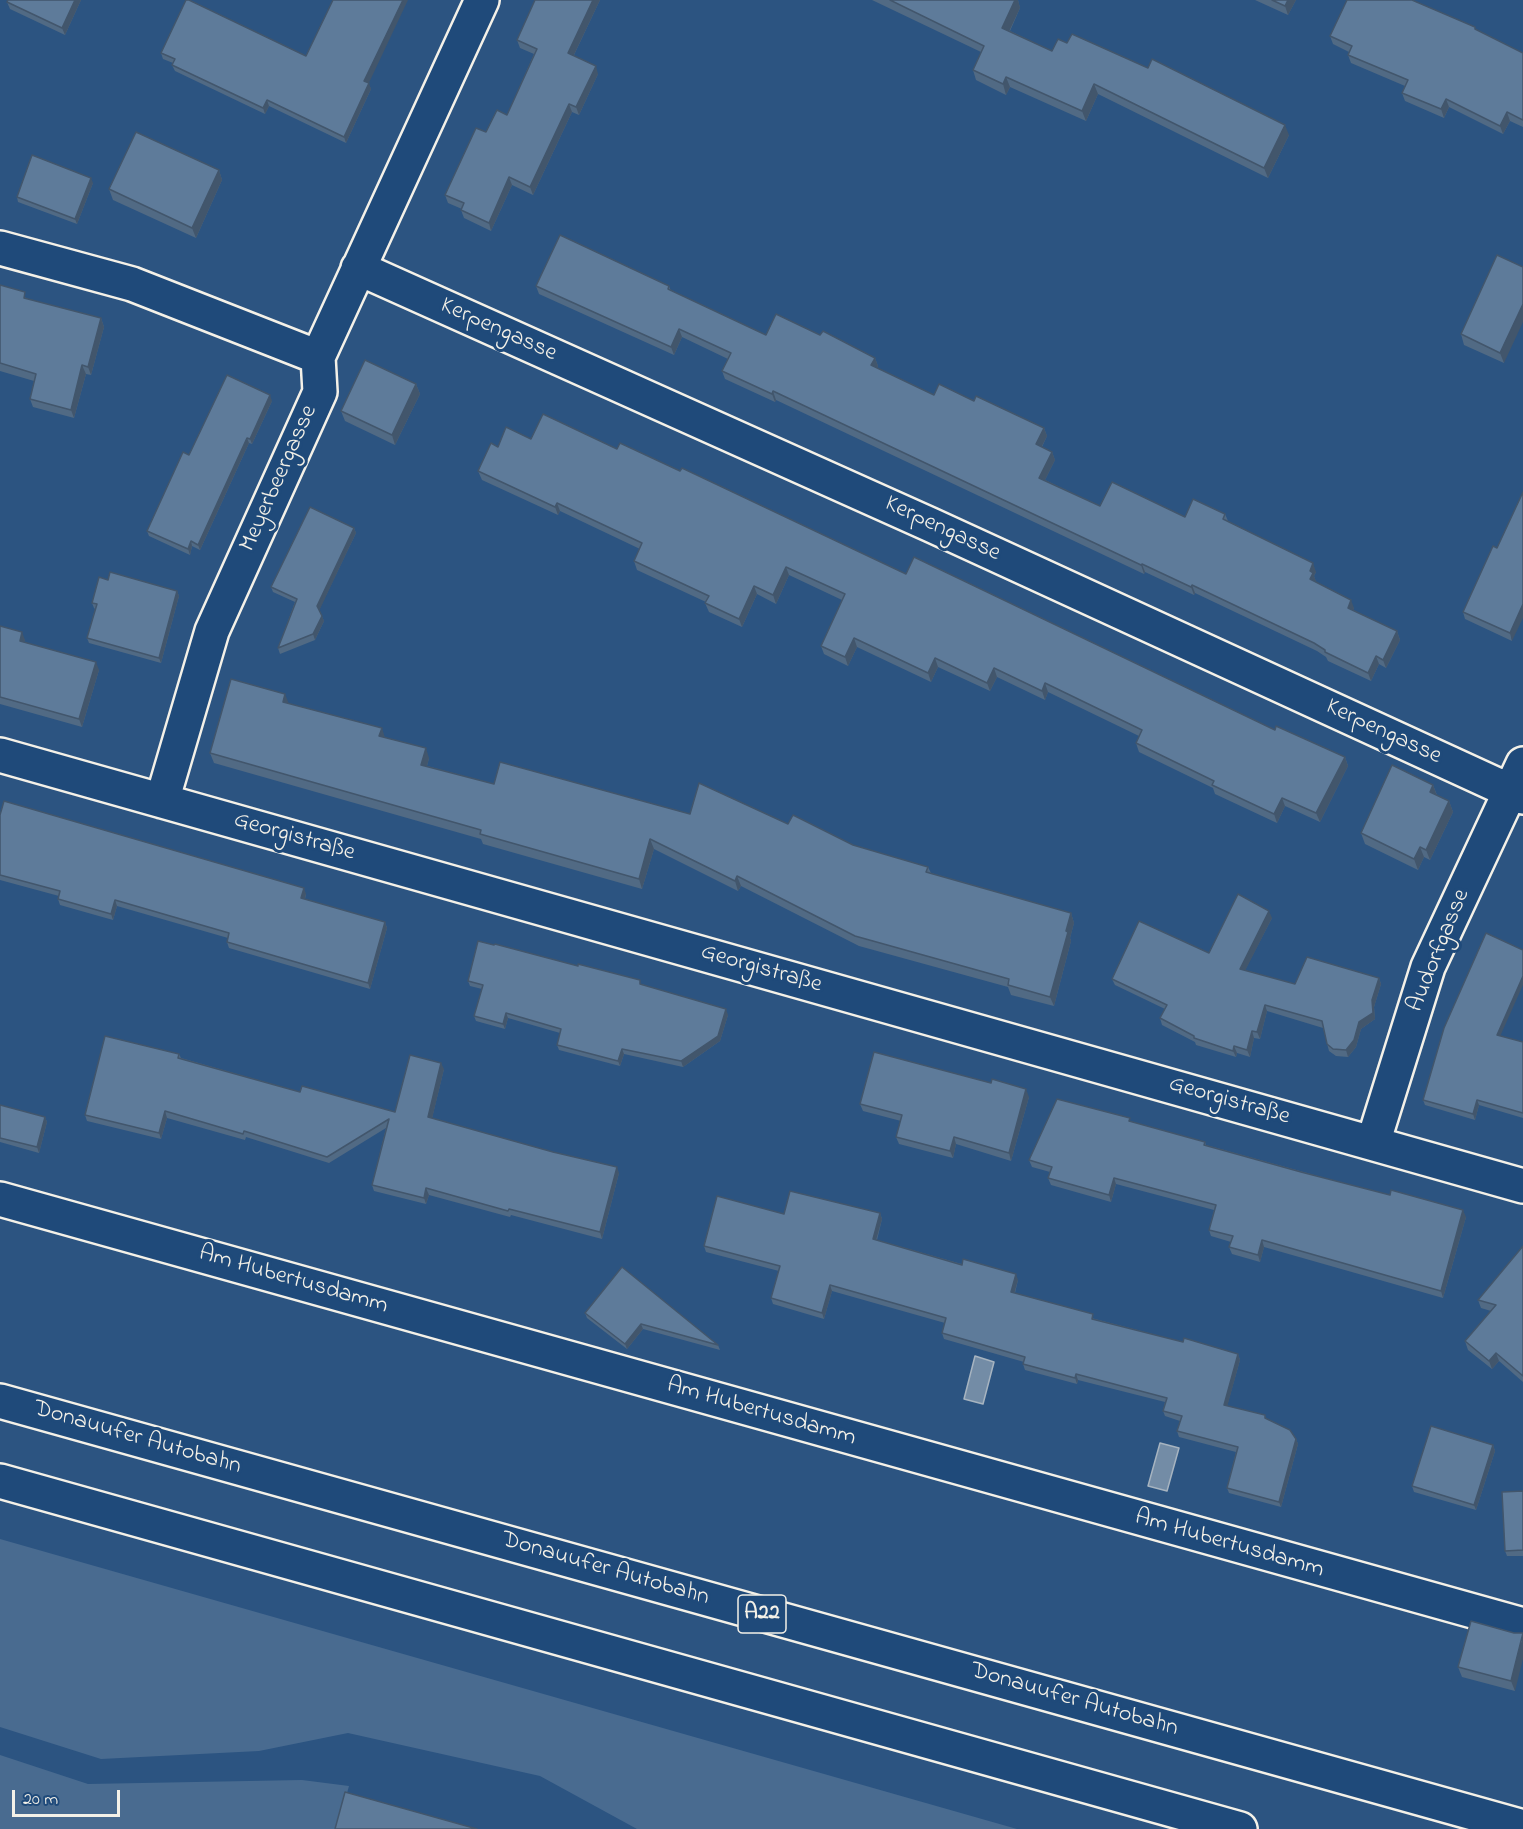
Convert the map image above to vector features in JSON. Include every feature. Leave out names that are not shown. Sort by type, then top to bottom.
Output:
[{"type":"main road","name":"Meyerbeergasse","points":[[162,801],[212,631],[320,392],[318,357],[482,0]]},
{"type":"main road","points":[[0,248],[132,284],[318,357]]},
{"type":"main road","name":"Kerpengasse","points":[[358,268],[1519,784]]},
{"type":"main road","name":"Georgistraße","points":[[0,755],[1523,1185]]},
{"type":"main road","name":"Audorfgasse","points":[[1373,1143],[1428,966],[1519,784]]},
{"type":"main road","name":"Am Hubertusdamm","points":[[0,1199],[1523,1625]]},
{"type":"main road","name":"Donauufer Autobahn","points":[[0,1401],[1523,1827]]},
{"type":"main road","points":[[0,1481],[1240,1829]]},
{"type":"shaded area","points":[[975,1356],[994,1362],[983,1404],[964,1399]]},
{"type":"shaded area","points":[[1160,1443],[1179,1448],[1167,1491],[1148,1486]]},
{"type":"shaded area","points":[[0,1539],[1017,1829],[637,1829],[540,1776],[348,1733],[259,1751],[101,1759],[0,1727]]},
{"type":"shaded area","points":[[0,1755],[88,1784],[302,1780],[349,1786],[337,1829],[0,1829]]},
{"type":"building","points":[[8,0],[75,0],[62,28],[7,2]]},
{"type":"building","points":[[186,0],[306,56],[333,0],[403,0],[364,81],[369,83],[344,137],[267,100],[263,108],[172,65],[175,59],[161,53]]},
{"type":"building","points":[[535,0],[593,0],[568,53],[596,66],[576,107],[569,104],[530,187],[509,177],[489,223],[461,210],[464,203],[445,195],[476,128],[486,132],[497,110],[507,115],[537,49],[517,40]]},
{"type":"building","points":[[890,0],[1015,0],[1002,28],[1052,51],[1058,39],[1067,43],[1072,34],[1148,68],[1152,59],[1285,125],[1264,168],[1094,84],[1082,111],[1006,77],[1003,84],[973,70],[984,46]]},
{"type":"building","points":[[1272,0],[1288,0],[1285,6]]},
{"type":"building","points":[[1347,0],[1412,0],[1475,27],[1523,53],[1523,120],[1507,112],[1500,126],[1446,99],[1441,109],[1402,93],[1408,80],[1348,55],[1352,46],[1330,36]]},
{"type":"building","points":[[136,132],[219,170],[192,228],[109,189]]},
{"type":"building","points":[[32,155],[91,178],[75,219],[17,197]]},
{"type":"building","points":[[560,235],[766,335],[776,314],[820,335],[823,331],[875,358],[871,365],[934,395],[939,384],[974,401],[976,396],[1044,428],[1036,444],[1052,452],[1039,478],[1100,506],[1112,482],[1185,517],[1193,499],[1225,514],[1223,519],[1313,563],[1310,571],[1313,573],[1310,579],[1351,600],[1348,608],[1397,631],[1383,660],[1376,656],[1368,673],[1325,652],[1314,643],[1192,585],[1191,587],[1141,565],[773,391],[772,394],[722,371],[731,353],[679,329],[671,347],[536,286]]},
{"type":"building","points":[[1497,255],[1523,267],[1523,304],[1500,353],[1461,334]]},
{"type":"building","points":[[0,285],[25,292],[24,298],[101,318],[88,367],[82,365],[71,410],[30,399],[36,374],[0,363]]},
{"type":"building","points":[[365,360],[416,384],[392,435],[341,411]]},
{"type":"building","points":[[227,375],[270,395],[250,439],[247,438],[198,545],[191,541],[188,549],[147,531],[183,452],[189,455]]},
{"type":"building","points":[[543,414],[617,449],[620,443],[680,471],[682,468],[906,574],[914,557],[1275,730],[1276,726],[1345,757],[1316,813],[1282,798],[1274,814],[1212,785],[1214,781],[1136,743],[1142,730],[1045,683],[1042,691],[994,668],[987,683],[935,658],[928,673],[854,638],[845,657],[821,646],[845,594],[786,567],[773,595],[754,586],[739,619],[705,603],[709,596],[634,561],[642,543],[557,503],[555,507],[478,471],[491,443],[498,447],[506,427],[531,439]]},
{"type":"building","points":[[1523,492],[1523,604],[1510,633],[1463,612],[1493,546],[1497,548]]},
{"type":"building","points":[[310,507],[354,528],[317,606],[322,616],[313,634],[278,648],[297,599],[271,587]]},
{"type":"building","points":[[110,572],[177,591],[159,658],[87,638],[97,604],[92,603],[99,577],[108,580]]},
{"type":"building","points":[[0,626],[22,632],[20,641],[96,662],[79,719],[0,697]]},
{"type":"building","points":[[231,679],[285,694],[283,702],[382,728],[379,736],[426,748],[421,765],[494,784],[500,762],[690,814],[699,783],[788,824],[793,815],[853,845],[928,867],[926,872],[1071,913],[1050,997],[1008,985],[1009,979],[855,936],[737,876],[735,881],[650,839],[639,879],[480,834],[481,830],[210,753]]},
{"type":"building","points":[[1392,765],[1433,785],[1430,792],[1449,801],[1426,850],[1420,847],[1414,859],[1361,833]]},
{"type":"building","points":[[4,801],[304,888],[301,898],[385,922],[368,983],[227,942],[229,933],[115,900],[111,914],[58,899],[60,891],[0,875],[0,815]]},
{"type":"building","points":[[1238,894],[1269,911],[1240,969],[1295,984],[1307,957],[1379,978],[1372,1000],[1373,1013],[1359,1022],[1354,1040],[1346,1050],[1333,1049],[1327,1044],[1322,1021],[1265,1005],[1257,1032],[1252,1031],[1247,1050],[1234,1046],[1233,1051],[1194,1038],[1160,1018],[1167,1005],[1112,979],[1139,921],[1209,953]]},
{"type":"building","points":[[1486,933],[1523,950],[1523,976],[1497,1035],[1523,1042],[1523,1113],[1477,1100],[1473,1114],[1423,1100],[1444,1028]]},
{"type":"building","points":[[478,941],[640,980],[640,984],[726,1009],[718,1036],[681,1061],[622,1049],[618,1061],[557,1045],[561,1029],[506,1013],[503,1024],[474,1016],[483,985],[468,981]]},
{"type":"building","points":[[105,1036],[179,1054],[178,1058],[300,1092],[302,1086],[395,1112],[410,1055],[441,1063],[428,1117],[553,1152],[617,1167],[600,1232],[509,1209],[508,1211],[426,1188],[424,1198],[372,1185],[389,1119],[327,1157],[244,1131],[243,1134],[165,1111],[159,1133],[85,1115]]},
{"type":"building","points":[[874,1052],[991,1083],[992,1079],[1026,1089],[1009,1153],[954,1137],[950,1151],[896,1137],[902,1115],[860,1104]]},
{"type":"building","points":[[1057,1099],[1130,1118],[1129,1121],[1205,1142],[1204,1145],[1301,1172],[1390,1195],[1391,1190],[1463,1210],[1441,1291],[1262,1240],[1258,1255],[1229,1247],[1233,1236],[1209,1230],[1216,1205],[1114,1178],[1109,1195],[1048,1178],[1052,1167],[1029,1160]]},
{"type":"building","points":[[0,1105],[45,1117],[37,1147],[0,1138]]},
{"type":"building","points":[[790,1191],[880,1213],[873,1239],[962,1265],[963,1259],[1016,1274],[1011,1292],[1093,1314],[1092,1319],[1183,1342],[1184,1338],[1238,1354],[1224,1405],[1265,1415],[1265,1418],[1290,1430],[1296,1439],[1279,1502],[1227,1488],[1238,1447],[1177,1431],[1182,1416],[1163,1411],[1167,1398],[1076,1374],[1075,1378],[1023,1364],[1025,1357],[942,1333],[946,1318],[830,1285],[822,1313],[771,1298],[780,1266],[704,1246],[717,1196],[784,1214]]},
{"type":"building","points":[[1523,1246],[1523,1376],[1496,1353],[1489,1361],[1465,1341],[1496,1305],[1478,1300]]},
{"type":"building","points":[[622,1267],[718,1345],[641,1324],[625,1344],[585,1313]]},
{"type":"building","points":[[1431,1426],[1493,1445],[1474,1505],[1412,1486]]},
{"type":"building","points":[[1523,1491],[1523,1550],[1505,1551],[1502,1492]]},
{"type":"building","points":[[1471,1621],[1514,1633],[1523,1633],[1511,1681],[1458,1667]]},
{"type":"building","points":[[345,1792],[477,1829],[335,1829]]}]
